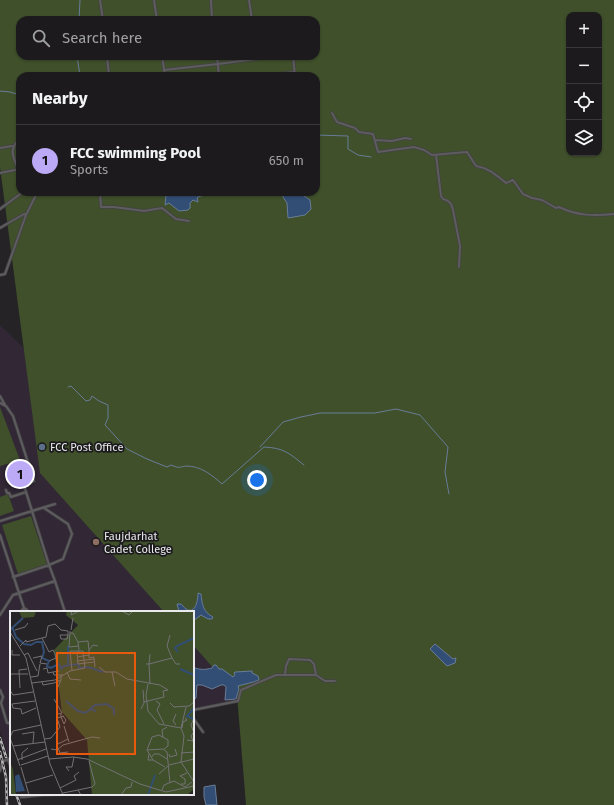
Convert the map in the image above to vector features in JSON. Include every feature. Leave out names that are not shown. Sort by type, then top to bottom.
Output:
[{"type":"street","points":[[100,0],[102,16]]},
{"type":"street","points":[[154,0],[156,16]]},
{"type":"street","points":[[210,0],[212,16]]},
{"type":"street","points":[[249,0],[251,16]]},
{"type":"street","points":[[107,60],[109,72]]},
{"type":"street","points":[[163,60],[164,70],[248,60]]},
{"type":"street","points":[[217,60],[219,72]]},
{"type":"street","points":[[293,60],[294,72]]},
{"type":"street","points":[[332,113],[338,122],[355,128],[359,132],[373,134],[378,152],[414,147],[424,150],[432,155],[467,152],[476,166],[491,170],[506,183],[513,180],[524,194],[532,198],[542,200],[556,208],[559,207],[575,213],[589,215],[614,214]]},
{"type":"street","points":[[375,140],[392,141],[405,138],[411,139]]},
{"type":"street","points":[[0,148],[12,146],[16,142]]},
{"type":"street","points":[[12,146],[16,161]]},
{"type":"street","points":[[436,155],[442,196],[452,205],[460,246],[460,267]]},
{"type":"street","points":[[0,173],[16,170]]},
{"type":"street","points":[[0,209],[18,196]]},
{"type":"street","points":[[0,275],[5,274],[26,215],[36,196]]},
{"type":"street","points":[[100,196],[101,207],[114,207],[144,211],[162,208],[176,219],[189,221]]},
{"type":"street","points":[[0,228],[24,214],[26,215]]},
{"type":"street","points":[[0,396],[12,416],[34,481],[24,485],[65,611]]},
{"type":"street","points":[[0,403],[6,406]]},
{"type":"street","points":[[6,490],[6,493],[9,493],[11,497],[26,492]]},
{"type":"street","points":[[0,521],[55,504]]},
{"type":"street","points":[[13,577],[63,559],[72,534],[68,524],[44,508]]},
{"type":"street","points":[[0,535],[24,608],[27,609],[27,611]]},
{"type":"street","points":[[0,614],[13,595],[55,581]]},
{"type":"street","points":[[285,675],[286,666],[289,659],[310,660],[314,664],[316,675]]},
{"type":"street","points":[[194,710],[238,701],[243,689],[276,675],[316,675],[325,681],[335,681]]},
{"type":"street","points":[[0,690],[3,697],[2,703],[7,724],[10,723]]},
{"type":"street","points":[[194,719],[203,732]]},
{"type":"street","points":[[0,771],[3,761],[10,759]]},
{"type":"street","points":[[20,795],[21,797],[42,795]]},
{"type":"shaded area","name":"Faujdarhat Cadet College","points":[[0,325],[24,348],[222,580],[238,700],[194,709],[194,611],[10,611],[10,756],[8,757],[0,730]]},
{"type":"green space","points":[[0,0],[614,0],[614,805],[246,805],[237,695],[194,646],[194,611],[163,611],[40,473],[0,167]]},
{"type":"green space","points":[[0,407],[20,460],[0,466]]},
{"type":"green space","points":[[8,494],[14,511],[0,516],[0,497]]},
{"type":"green space","points":[[31,516],[47,564],[18,574],[2,525]]},
{"type":"water","points":[[166,196],[200,196],[197,198],[198,202],[193,200],[190,203],[190,208],[188,210],[179,211],[169,203],[165,205]]},
{"type":"water","points":[[304,196],[310,200],[311,209],[305,215],[288,218],[287,203],[283,197]]},
{"type":"water","points":[[198,593],[201,594],[204,607],[207,613],[213,617],[212,619],[208,619],[201,615],[194,620],[194,611],[179,611],[177,604],[181,604],[186,609],[192,610],[196,606]]},
{"type":"water","points":[[435,644],[453,659],[456,658],[455,663],[447,666],[430,649]]},
{"type":"water","points":[[216,665],[219,669],[222,669],[233,677],[235,672],[252,671],[252,673],[258,676],[259,680],[238,686],[239,689],[236,699],[225,700],[226,687],[224,685],[212,689],[202,685],[197,685],[196,698],[194,700],[194,667],[198,669],[212,668]]},
{"type":"water","points":[[215,785],[217,805],[206,805],[204,787]]},
{"type":"waterway","points":[[79,16],[80,0]]},
{"type":"waterway","points":[[78,60],[79,72]]},
{"type":"waterway","points":[[0,91],[16,94]]},
{"type":"waterway","points":[[320,135],[348,136],[348,149],[358,155],[371,157]]},
{"type":"waterway","points":[[68,387],[71,386],[86,401],[90,400],[92,396],[108,405],[108,418],[105,425],[127,449],[167,467],[171,465],[178,467],[191,466],[201,469],[222,484],[264,447],[286,452],[304,465]]},
{"type":"waterway","points":[[260,447],[283,422],[320,413],[375,413],[396,409],[420,415],[448,447],[445,472],[449,494]]},
{"type":"railway","points":[[0,738],[6,757]]},
{"type":"railway","points":[[0,752],[6,777],[7,805]]},
{"type":"railway","points":[[16,795],[20,805]]},
{"type":"place","name":"FCC Post Office","points":[[42,447]]},
{"type":"place","name":"FCC swimming Pool","points":[[20,474]]},
{"type":"place","name":"Faujdarhat Cadet College","points":[[96,542]]}]
